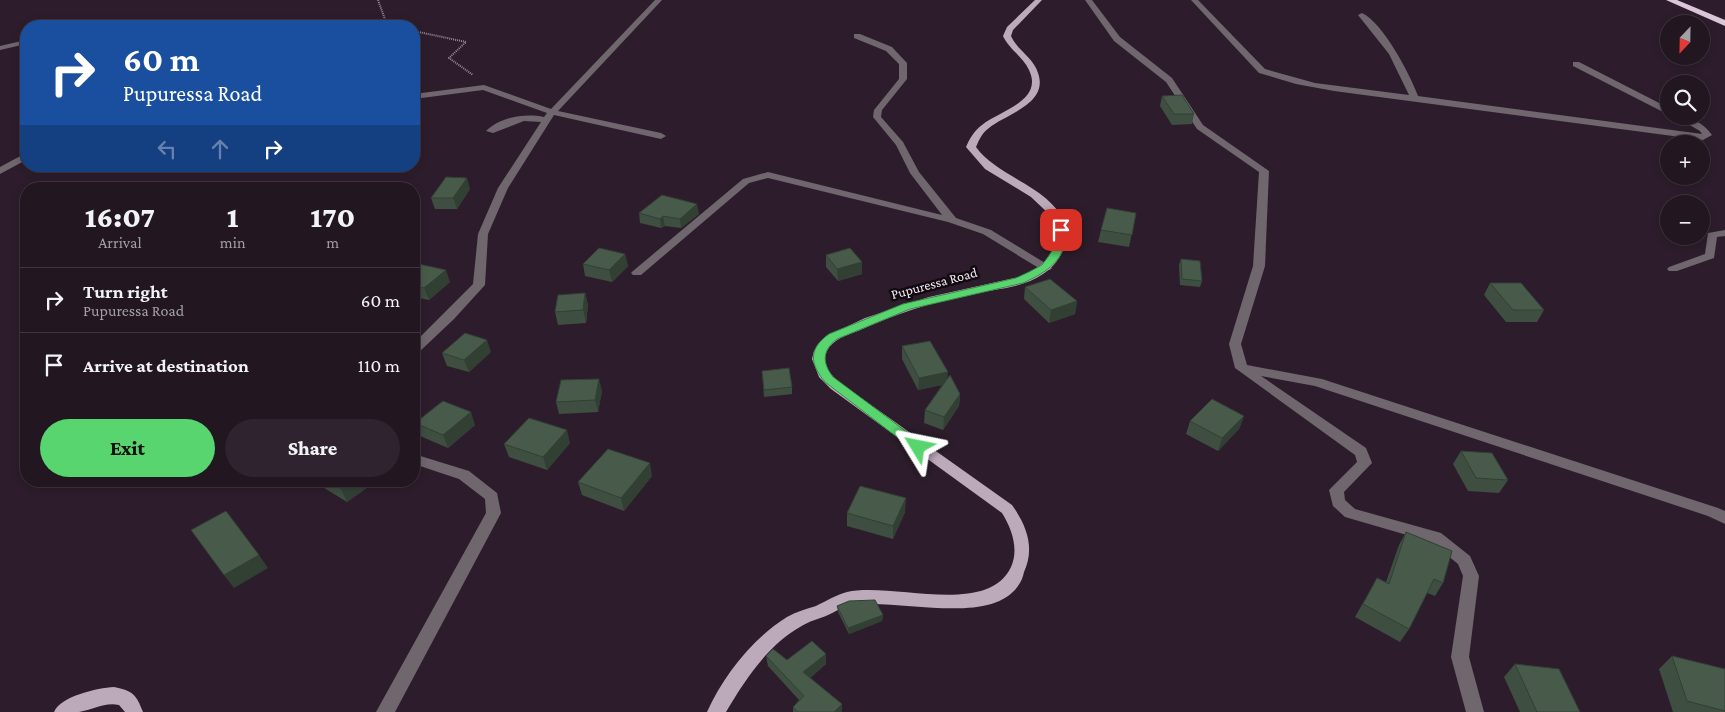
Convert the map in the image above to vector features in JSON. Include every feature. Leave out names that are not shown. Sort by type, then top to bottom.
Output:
[{"type":"highway","points":[[1670,0],[1725,23]]},
{"type":"main road","points":[[1040,0],[1010,29],[1007,36],[1009,42],[1032,64],[1037,80],[1034,92],[1027,101],[987,124],[974,136],[971,147],[976,156],[991,168],[1034,195],[1054,213],[1061,230],[1062,243],[1046,268]]},
{"type":"main road","name":"Pupuressa Road","points":[[716,712],[731,686],[754,655],[792,623],[848,599],[888,597],[948,602],[986,598],[1006,589],[1018,575],[1023,539],[1018,525],[1007,509],[889,426],[829,379],[820,369],[819,354],[824,343],[833,336],[906,307],[1019,280],[1046,268]]},
{"type":"main road","points":[[63,712],[78,703],[97,697],[114,695],[125,699],[134,708],[134,712]]},
{"type":"street","points":[[420,344],[479,285],[483,234],[503,188],[549,116],[659,0]]},
{"type":"street","points":[[1088,0],[1118,39],[1169,80],[1200,127],[1264,171],[1259,266],[1235,344],[1241,368],[1361,452],[1365,463],[1336,490],[1338,502],[1350,513],[1436,538],[1464,560],[1471,576],[1460,657],[1475,712]]},
{"type":"street","points":[[1194,0],[1262,71],[1303,82],[1703,137],[1707,135],[1702,129],[1695,125]]},
{"type":"street","points":[[1362,15],[1388,44],[1405,72],[1415,98]]},
{"type":"street","points":[[857,36],[888,49],[903,63],[903,80],[878,110],[877,117],[900,144],[915,173],[952,220]]},
{"type":"street","points":[[0,48],[20,43]]},
{"type":"street","points":[[1576,64],[1660,107]]},
{"type":"street","points":[[420,95],[484,87],[549,116],[661,136]]},
{"type":"street","points":[[490,131],[519,118],[549,116]]},
{"type":"street","points":[[0,172],[20,160]]},
{"type":"street","points":[[637,274],[746,181],[758,176],[768,175],[952,220],[987,232],[1046,268]]},
{"type":"street","points":[[1674,269],[1710,256],[1712,235],[1725,233]]},
{"type":"street","points":[[1241,368],[1317,382],[1721,515]]},
{"type":"street","points":[[385,712],[494,514],[492,498],[464,475],[420,461]]},
{"type":"path","points":[[378,0],[385,20]]},
{"type":"path","points":[[420,32],[466,42],[450,58],[476,78],[484,87]]},
{"type":"building","points":[[1182,95],[1194,114],[1174,114],[1162,96]]},
{"type":"building","points":[[446,177],[467,178],[453,198],[431,198]]},
{"type":"building","points":[[662,195],[697,204],[680,219],[663,216],[660,219],[639,213]]},
{"type":"building","points":[[1107,208],[1136,213],[1132,235],[1101,230]]},
{"type":"building","points":[[599,248],[625,254],[609,270],[583,264]]},
{"type":"building","points":[[850,248],[862,262],[837,269],[826,255]]},
{"type":"building","points":[[1181,259],[1200,261],[1202,281],[1182,279]]},
{"type":"building","points":[[420,264],[446,270],[424,288],[420,287]]},
{"type":"building","points":[[1050,279],[1077,301],[1051,310],[1025,287]]},
{"type":"building","points":[[1490,283],[1521,283],[1544,310],[1513,310]]},
{"type":"building","points":[[585,293],[583,310],[555,312],[558,295]]},
{"type":"building","points":[[465,333],[487,340],[464,360],[442,353]]},
{"type":"building","points":[[930,341],[948,372],[919,378],[902,346]]},
{"type":"building","points":[[789,368],[792,387],[764,390],[762,371]]},
{"type":"building","points":[[950,375],[960,394],[944,417],[925,410]]},
{"type":"building","points":[[599,379],[595,400],[556,402],[561,380]]},
{"type":"building","points":[[1212,399],[1244,416],[1222,438],[1190,421]]},
{"type":"building","points":[[443,401],[471,412],[443,435],[420,425],[420,419]]},
{"type":"building","points":[[529,418],[567,430],[543,457],[504,444]]},
{"type":"building","points":[[608,449],[650,463],[621,498],[578,482]]},
{"type":"building","points":[[1461,451],[1492,453],[1508,480],[1476,478]]},
{"type":"building","points":[[860,486],[906,498],[893,526],[847,513]]},
{"type":"building","points":[[226,511],[259,555],[224,575],[191,530]]},
{"type":"building","points":[[1406,532],[1452,551],[1443,583],[1434,579],[1409,629],[1363,604],[1377,578],[1389,584]]},
{"type":"building","points":[[875,600],[883,615],[848,628],[837,606],[849,601]]},
{"type":"building","points":[[812,641],[826,654],[803,672],[842,704],[834,712],[798,712],[793,707],[804,696],[766,656],[773,649],[787,660]]},
{"type":"building","points":[[1672,656],[1725,669],[1725,711],[1687,701]]},
{"type":"building","points":[[1515,664],[1559,669],[1580,712],[1537,712]]},
{"type":"route","points":[[918,447],[829,379],[820,369],[819,354],[824,343],[833,336],[906,307],[1019,280],[1046,268],[1062,243],[1061,230]]}]
